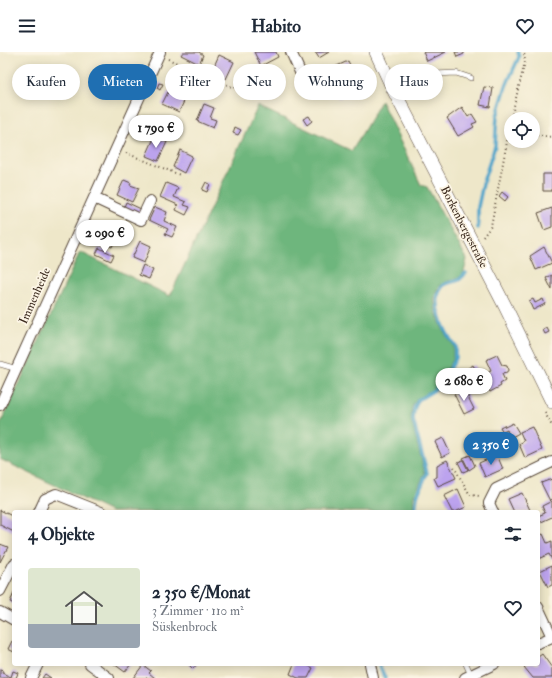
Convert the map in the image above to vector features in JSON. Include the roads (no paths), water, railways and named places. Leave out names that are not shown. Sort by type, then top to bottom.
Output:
[{"type":"street","points":[[291,52],[296,64]]},
{"type":"street","name":"Borkenbergestraße","points":[[376,52],[385,72]]},
{"type":"street","name":"Immenheide","points":[[0,405],[160,54]]},
{"type":"street","name":"Borkenbergestraße","points":[[399,100],[552,402]]},
{"type":"street","points":[[94,198],[141,220],[150,201]]},
{"type":"street","points":[[492,510],[489,503],[496,489],[552,462]]},
{"type":"street","points":[[40,510],[45,499],[56,494],[96,510]]},
{"type":"street","points":[[0,591],[12,568]]},
{"type":"street","points":[[540,611],[552,637],[540,642]]},
{"type":"street","points":[[0,612],[12,619]]},
{"type":"street","points":[[31,678],[37,666]]},
{"type":"street","points":[[93,666],[109,678]]},
{"type":"street","points":[[370,666],[373,678]]},
{"type":"street","points":[[468,676],[490,666]]},
{"type":"lane","points":[[443,74],[456,73],[470,78]]},
{"type":"lane","points":[[0,364],[16,369]]},
{"type":"lane","points":[[466,666],[468,676]]},
{"type":"waterway","points":[[478,228],[478,207],[484,179],[495,146],[497,116],[506,86],[519,57],[518,52]]},
{"type":"waterway","points":[[415,510],[417,496],[427,473],[413,420],[414,409],[418,400],[434,390],[445,377],[455,358],[455,346],[443,325],[438,307],[438,299],[440,291],[444,285],[459,280],[466,273]]},
{"type":"waterway","points":[[380,666],[385,678]]}]
